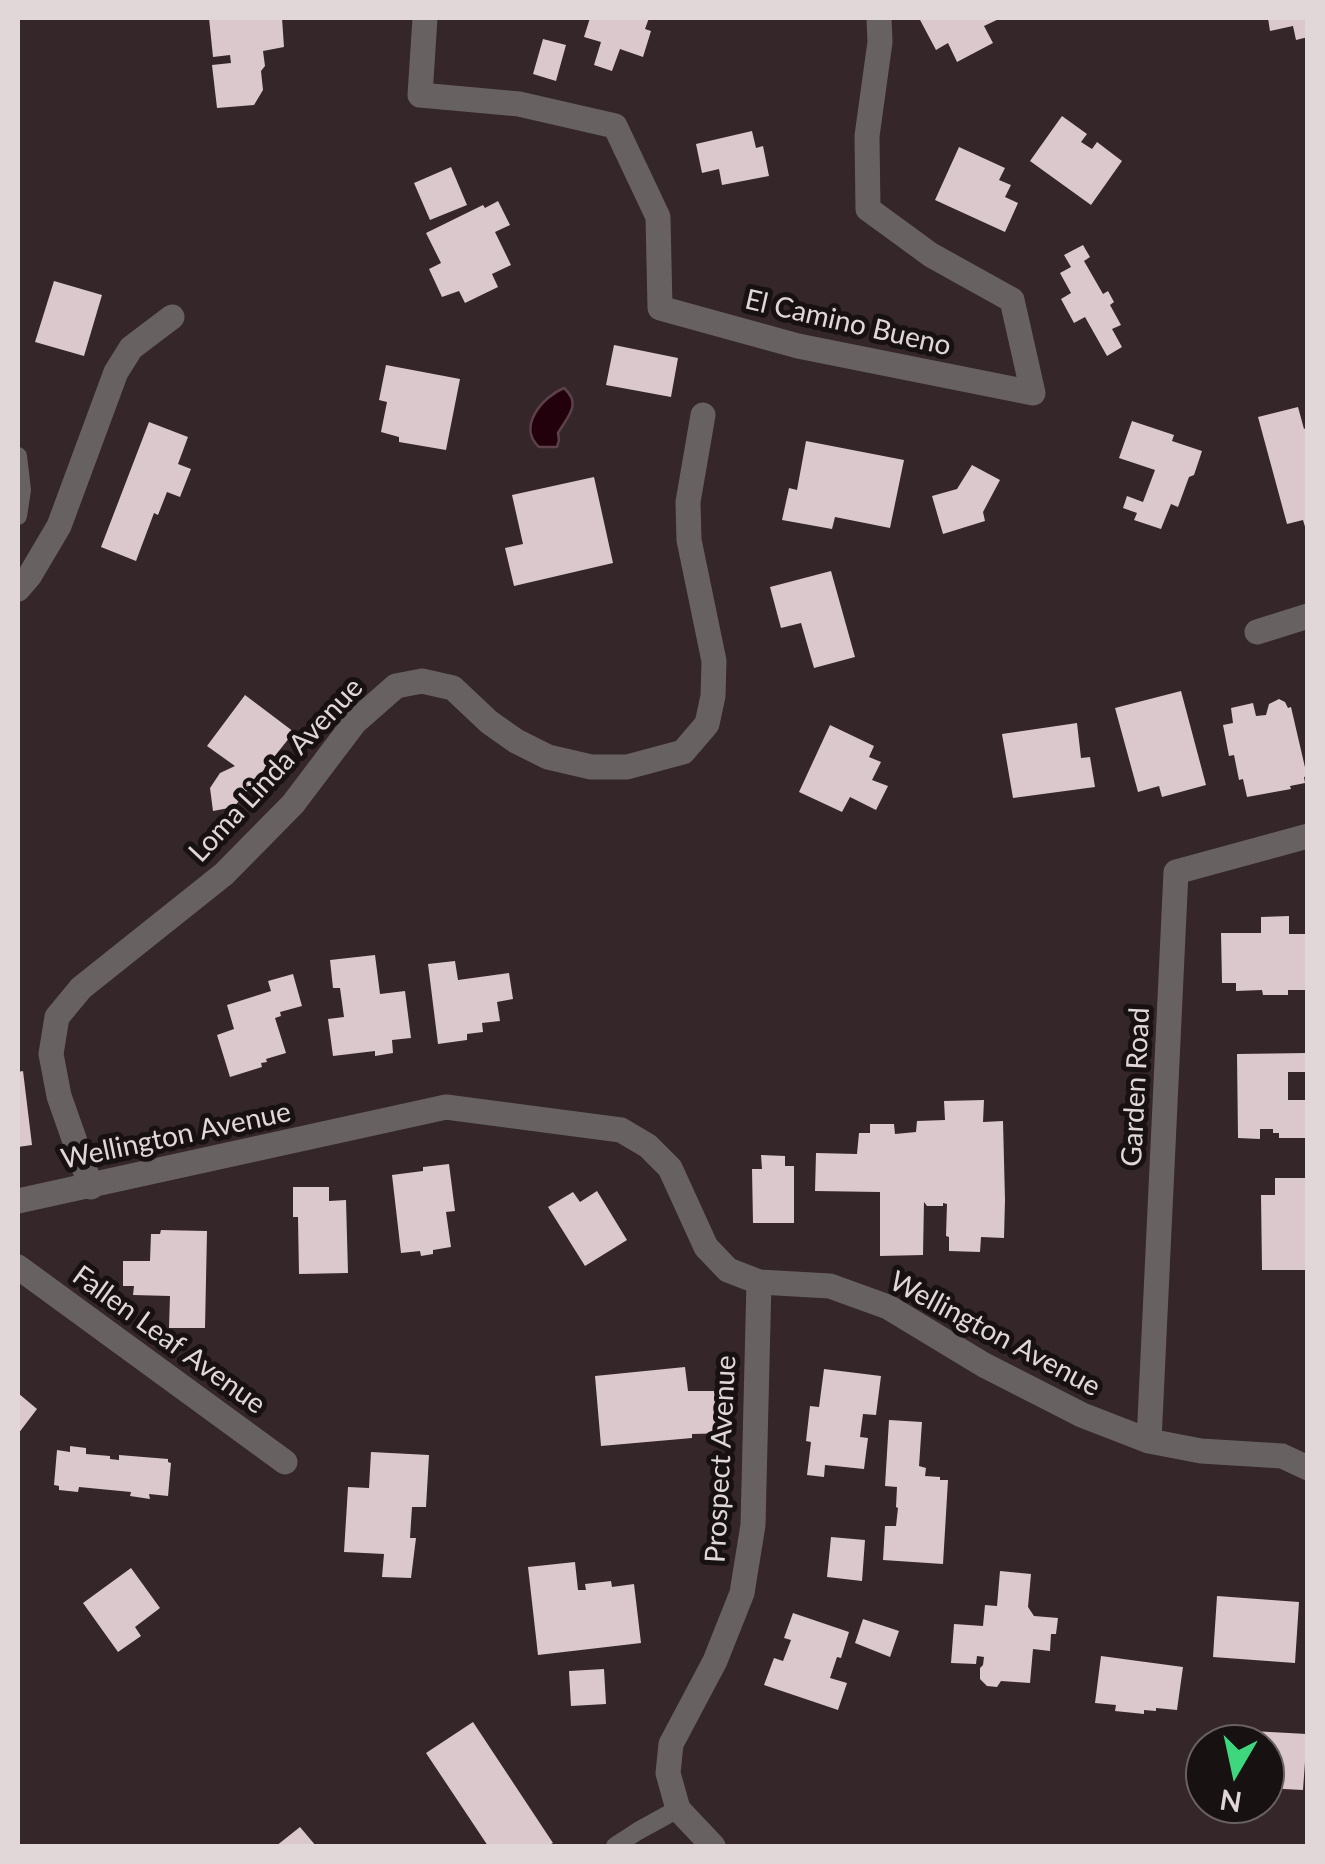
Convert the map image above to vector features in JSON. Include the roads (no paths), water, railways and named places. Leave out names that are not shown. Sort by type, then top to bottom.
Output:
[{"type":"street","name":"El Camino Bueno","points":[[425,18],[420,95],[519,104],[615,126],[658,217],[660,308],[798,346],[1032,393],[1012,300],[931,255],[868,209],[867,136],[880,42],[879,18]]},
{"type":"street","points":[[18,589],[59,526],[116,372],[131,348],[172,317]]},
{"type":"street","name":"Loma Linda Avenue","points":[[91,1187],[59,1096],[52,1054],[57,1017],[82,988],[224,874],[293,804],[355,722],[396,686],[422,681],[452,688],[516,741],[548,758],[591,767],[627,767],[683,752],[707,724],[714,660],[690,540],[688,502],[703,416]]},
{"type":"street","points":[[1257,632],[1308,616]]},
{"type":"street","name":"Garden Road","points":[[1149,1441],[1176,872],[1308,836]]},
{"type":"street","name":"Wellington Avenue","points":[[18,1202],[446,1107],[621,1130],[648,1146],[670,1168],[706,1248],[728,1270],[758,1282],[830,1286],[888,1308],[984,1365],[1082,1416],[1149,1441],[1201,1451],[1282,1456],[1308,1468]]},
{"type":"street","name":"Fallen Leaf Avenue","points":[[18,1268],[285,1462]]},
{"type":"street","name":"Prospect Avenue","points":[[678,1810],[668,1773],[670,1744],[715,1661],[742,1593],[753,1525],[758,1282]]},
{"type":"street","points":[[678,1810],[713,1846]]},
{"type":"lane","points":[[18,456],[22,490],[18,516]]},
{"type":"lane","points":[[614,1846],[678,1810]]}]
